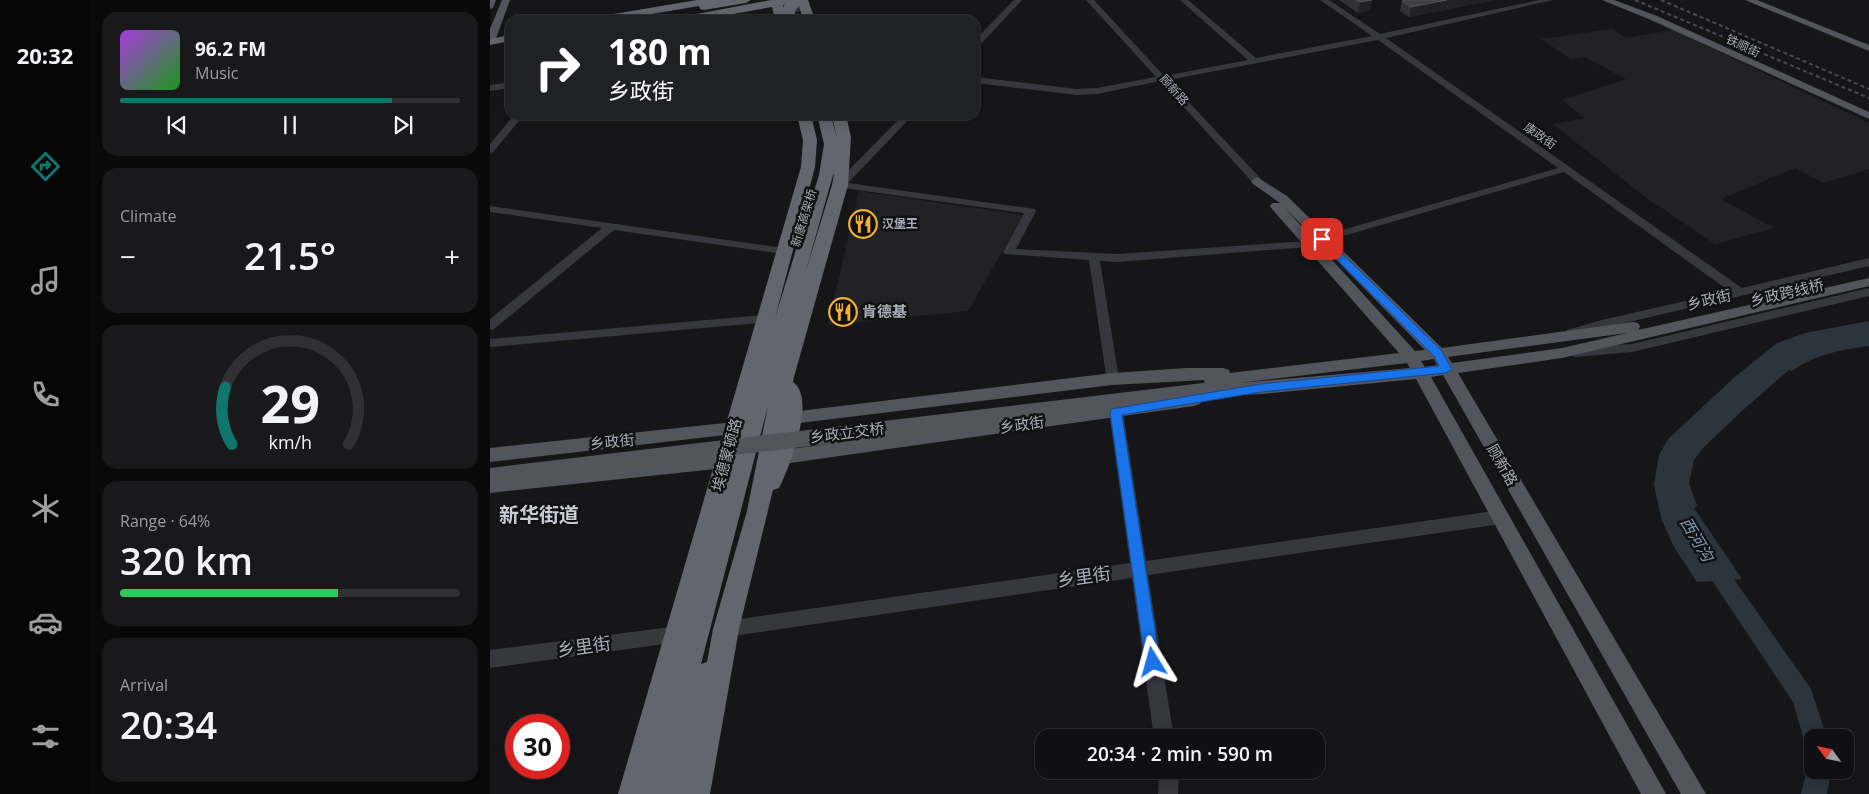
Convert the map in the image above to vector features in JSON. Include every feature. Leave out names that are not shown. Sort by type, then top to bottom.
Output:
[{"type":"highway","points":[[626,15],[717,0]]},
{"type":"highway","points":[[642,15],[726,0]]},
{"type":"highway","points":[[665,15],[745,3],[796,0]]},
{"type":"highway","points":[[789,15],[789,8],[796,0]]},
{"type":"highway","points":[[803,0],[808,15]]},
{"type":"highway","points":[[687,15],[772,1]]},
{"type":"highway","points":[[705,15],[772,1]]},
{"type":"highway","points":[[772,1],[779,15]]},
{"type":"highway","points":[[692,15],[745,3]]},
{"type":"highway","points":[[490,44],[505,40]]},
{"type":"highway","points":[[490,44],[505,46]]},
{"type":"highway","name":"埃德蒙顿路","points":[[687,637],[743,427],[784,251],[808,167],[810,140],[805,120]]},
{"type":"highway","name":"新康高架桥","points":[[769,319],[818,167],[821,151],[820,136],[815,120]]},
{"type":"highway","name":"埃德蒙顿路","points":[[663,776],[687,637],[725,461],[743,427],[829,163],[831,144],[825,120]]},
{"type":"highway","points":[[833,120],[842,146]]},
{"type":"highway","points":[[695,794],[726,629],[758,511],[784,377],[840,185],[843,130],[840,120]]},
{"type":"highway","points":[[758,511],[783,457],[792,418],[792,398],[784,377]]},
{"type":"highway","points":[[673,794],[663,776],[688,728],[726,629]]},
{"type":"highway","points":[[633,794],[649,734],[687,637]]},
{"type":"main road","points":[[490,6],[492,0]]},
{"type":"main road","points":[[490,44],[506,0]]},
{"type":"main road","name":"铁顺街","points":[[1606,0],[1654,18],[1869,115]]},
{"type":"main road","name":"铁顺街","points":[[1614,0],[1658,17],[1869,115]]},
{"type":"main road","points":[[1749,0],[1869,47]]},
{"type":"main road","points":[[1756,0],[1869,47]]},
{"type":"main road","name":"顾新路","points":[[1257,181],[1282,199],[1442,361],[1693,793]]},
{"type":"main road","name":"顾新路","points":[[1257,181],[1262,190],[1308,244],[1416,365],[1654,794]]},
{"type":"main road","name":"乡政跨线桥","points":[[1620,335],[1869,273]]},
{"type":"main road","points":[[1620,335],[1869,282]]},
{"type":"main road","name":"乡政街","points":[[1442,361],[1562,353],[1620,335]]},
{"type":"main road","name":"乡政街","points":[[1204,386],[1261,382],[1416,365],[1550,339],[1620,335]]},
{"type":"main road","name":"乡政街","points":[[792,418],[1112,379],[1187,374],[1261,382]]},
{"type":"main road","name":"乡政街","points":[[783,457],[1116,412],[1261,382]]},
{"type":"main road","name":"乡政立交桥","points":[[490,465],[1204,386]]},
{"type":"main road","name":"乡政立交桥","points":[[490,476],[1204,386]]},
{"type":"main road","name":"乡政街","points":[[490,456],[743,427]]},
{"type":"main road","name":"乡政街","points":[[490,486],[725,461]]},
{"type":"street","points":[[980,40],[1018,0]]},
{"type":"street","name":"顾新路","points":[[1090,0],[1257,181]]},
{"type":"street","points":[[1184,0],[1254,61]]},
{"type":"street","name":"康政街","points":[[1324,0],[1380,37],[1741,293]]},
{"type":"street","points":[[980,81],[1086,92],[1380,37],[1550,0]]},
{"type":"street","points":[[490,88],[505,86]]},
{"type":"street","points":[[490,150],[516,120]]},
{"type":"street","points":[[840,185],[903,120]]},
{"type":"street","points":[[1322,239],[1565,169]]},
{"type":"street","points":[[840,185],[1031,212],[1009,252],[1117,258],[1308,244]]},
{"type":"street","points":[[490,209],[784,251]]},
{"type":"street","points":[[490,326],[612,226]]},
{"type":"street","points":[[1094,257],[1112,379]]},
{"type":"street","name":"乡政街","points":[[1550,339],[1602,324],[1869,262]]},
{"type":"street","name":"乡政街","points":[[1562,353],[1632,348],[1869,292]]},
{"type":"street","points":[[490,344],[769,319]]},
{"type":"street","points":[[1116,412],[1163,729]]},
{"type":"street","name":"乡里街","points":[[726,629],[1501,517]]},
{"type":"street","name":"乡里街","points":[[490,659],[687,637]]},
{"type":"street","points":[[1168,794],[1169,779]]},
{"type":"shaded area","points":[[1612,29],[1626,38],[1673,30],[1869,123],[1869,169],[1824,183],[1795,168],[1721,199],[1774,228],[1715,244],[1645,197],[1553,124],[1584,118],[1562,100],[1626,79],[1584,57],[1571,59],[1541,39]]},
{"type":"shaded area","points":[[859,191],[1023,215],[968,311],[828,325]]},
{"type":"water","points":[[1869,321],[1869,346],[1829,354],[1810,360],[1792,371],[1789,370],[1704,447],[1694,460],[1689,483],[1697,506],[1694,508],[1742,579],[1697,582],[1674,547],[1661,518],[1654,484],[1659,455],[1668,439],[1736,376],[1777,343],[1805,333]]},
{"type":"building","points":[[1356,0],[1372,0],[1360,2]]},
{"type":"building","points":[[1447,0],[1411,7],[1402,1]]},
{"type":"waterway","name":"西河沟","points":[[1710,561],[1803,697],[1812,729]]},
{"type":"waterway","name":"西河沟","points":[[1814,794],[1816,779]]},
{"type":"tunnel","points":[[795,0],[800,15]]},
{"type":"railway","points":[[1635,0],[1869,98]]},
{"type":"railway","points":[[1661,0],[1869,89]]},
{"type":"place","name":"汉堡王","points":[[863,224]]},
{"type":"place","name":"肯德基","points":[[843,312]]},
{"type":"district","name":"新华街道","points":[[539,515]]},
{"type":"route","points":[[1153,662],[1116,412],[1261,388],[1446,369],[1438,353],[1322,239]]}]
